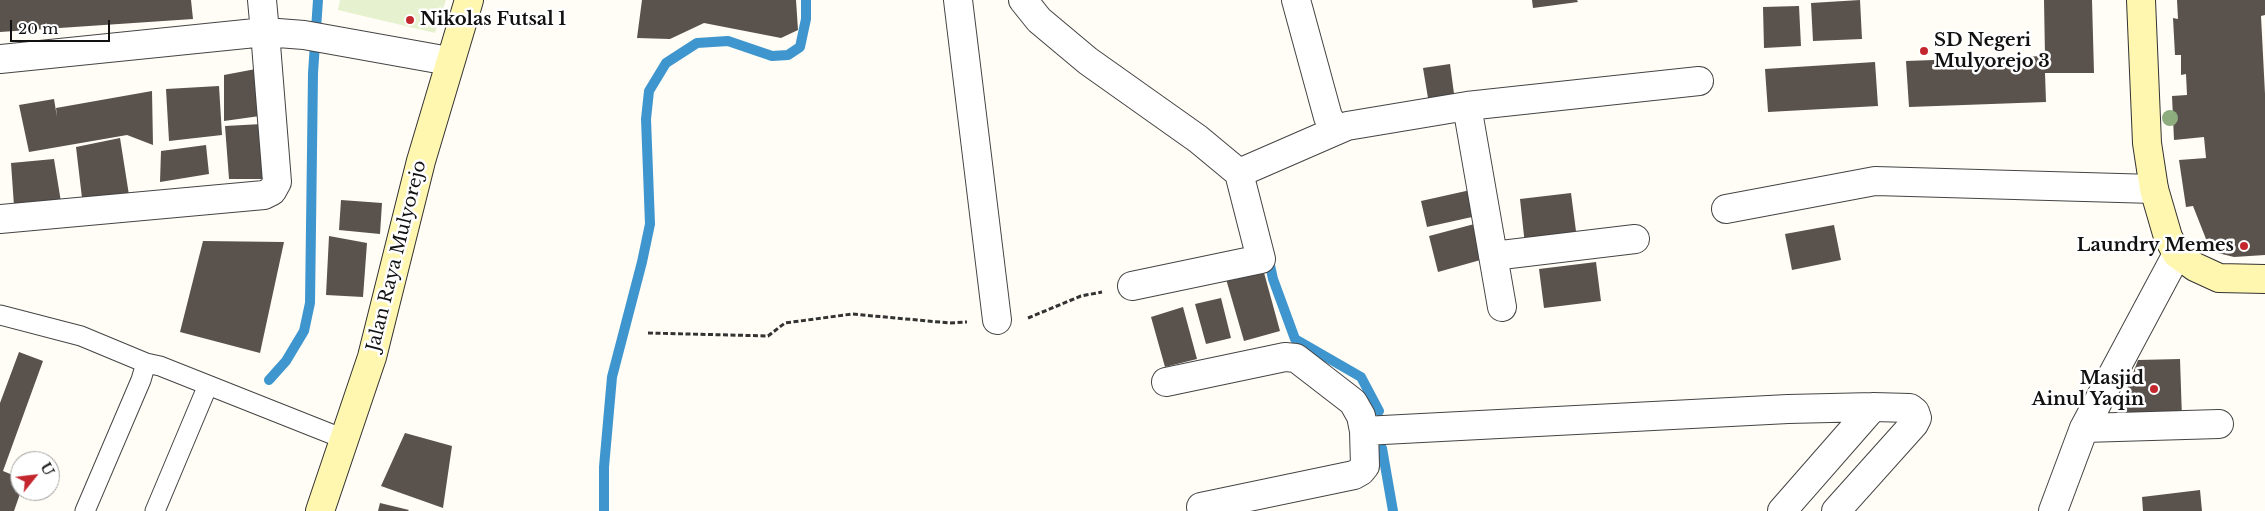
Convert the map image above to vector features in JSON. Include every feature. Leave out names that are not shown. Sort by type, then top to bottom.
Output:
[{"type":"main road","name":"Jalan Raya Mulyorejo","points":[[320,511],[372,356],[421,161],[469,0]]},
{"type":"main road","points":[[2141,0],[2147,144],[2154,189],[2168,237],[2177,254],[2194,267],[2219,278],[2265,279]]},
{"type":"street","points":[[0,219],[264,195],[272,191],[276,182],[262,0]]},
{"type":"street","points":[[958,0],[997,320]]},
{"type":"street","points":[[1023,0],[1039,20],[1088,61],[1244,171],[1261,259],[1132,286]]},
{"type":"street","points":[[1296,0],[1328,117],[1337,130]]},
{"type":"street","points":[[0,59],[265,32],[304,36],[450,61]]},
{"type":"street","points":[[1244,171],[1347,126],[1467,106],[1699,81]]},
{"type":"street","points":[[1467,106],[1502,306]]},
{"type":"street","points":[[1726,209],[1875,181],[2154,189]]},
{"type":"street","points":[[1493,256],[1635,239]]},
{"type":"street","points":[[2053,511],[2084,428],[2177,254]]},
{"type":"street","points":[[1166,382],[1285,357],[1296,358],[1354,402],[1361,416],[1364,431],[1365,466],[1354,475],[1201,507]]},
{"type":"street","points":[[1782,511],[1873,407]]},
{"type":"street","points":[[1364,431],[1788,409],[1910,408],[1915,412],[1917,418],[1836,511]]},
{"type":"street","points":[[2084,428],[2219,424]]},
{"type":"lane","points":[[0,315],[81,336],[344,439]]},
{"type":"lane","points":[[85,511],[142,380],[146,363]]},
{"type":"lane","points":[[155,511],[208,385]]},
{"type":"path","points":[[648,333],[768,336],[785,323],[852,314],[950,323],[1031,317],[1081,296],[1132,286]]},
{"type":"green space","name":"Nikolas Futsal 1","points":[[340,0],[446,0],[435,33],[338,10]]},
{"type":"building","points":[[0,0],[191,0],[193,19],[0,32]]},
{"type":"building","points":[[642,0],[796,0],[798,30],[781,38],[704,23],[670,39],[637,38]]},
{"type":"building","points":[[1532,0],[1577,0],[1578,2],[1533,8]]},
{"type":"building","points":[[1860,0],[1862,39],[1813,41],[1811,3]]},
{"type":"building","points":[[2044,0],[2092,0],[2094,73],[2045,73],[2046,102],[1909,107],[1906,61],[2045,56]]},
{"type":"building","points":[[2177,0],[2265,0],[2265,15],[2261,16],[2265,94],[2265,255],[2234,257],[2218,253],[2206,239],[2193,206],[2186,207],[2179,160],[2206,158],[2204,137],[2174,140],[2172,96],[2187,95],[2186,74],[2181,75],[2181,55],[2175,55],[2173,18],[2178,19]]},
{"type":"building","points":[[1799,6],[1801,46],[1764,48],[1763,7]]},
{"type":"building","points":[[1875,62],[1878,106],[1768,112],[1765,69]]},
{"type":"building","points":[[1450,64],[1455,101],[1429,104],[1423,68]]},
{"type":"building","points":[[261,68],[267,115],[224,121],[224,75]]},
{"type":"building","points":[[219,86],[222,135],[169,141],[166,89]]},
{"type":"building","points":[[152,91],[153,145],[127,135],[29,152],[19,105],[54,99],[57,117],[56,108]]},
{"type":"building","points":[[262,124],[269,179],[229,179],[225,126]]},
{"type":"building","points":[[120,138],[129,195],[82,198],[76,147]]},
{"type":"building","points":[[206,145],[209,174],[160,182],[161,151]]},
{"type":"building","points":[[54,159],[61,202],[14,206],[11,163]]},
{"type":"building","points":[[1475,189],[1481,215],[1427,227],[1421,201]]},
{"type":"building","points":[[1571,193],[1577,239],[1525,245],[1520,199]]},
{"type":"building","points":[[341,200],[382,203],[380,234],[339,230]]},
{"type":"building","points":[[1482,222],[1491,257],[1438,272],[1429,236]]},
{"type":"building","points":[[1834,225],[1841,260],[1792,270],[1785,234]]},
{"type":"building","points":[[329,236],[367,243],[363,297],[326,295]]},
{"type":"building","points":[[203,241],[284,242],[260,353],[180,332]]},
{"type":"building","points":[[1596,262],[1601,301],[1544,308],[1539,269]]},
{"type":"building","points":[[1263,269],[1280,331],[1244,341],[1226,279]]},
{"type":"building","points":[[1221,298],[1231,338],[1206,344],[1195,304]]},
{"type":"building","points":[[1183,307],[1197,359],[1165,367],[1151,317]]},
{"type":"building","points":[[19,352],[43,361],[3,471],[10,474],[10,501],[18,501],[14,511],[0,511],[0,403]]},
{"type":"building","name":"Masjid Ainul Yaqin","points":[[2180,359],[2182,418],[2116,418],[2138,360]]},
{"type":"building","points":[[405,433],[452,446],[443,508],[381,486]]},
{"type":"building","points":[[2200,490],[2202,511],[2143,511],[2142,497]]},
{"type":"building","points":[[380,503],[409,510],[378,511]]},
{"type":"waterway","points":[[269,380],[286,361],[304,331],[310,303],[313,73],[318,0]]},
{"type":"waterway","points":[[604,511],[604,467],[612,377],[650,224],[646,119],[649,91],[666,63],[697,43],[728,41],[772,56],[788,55],[800,47],[806,19],[806,0]]},
{"type":"waterway","points":[[1268,256],[1273,279],[1295,339],[1361,377],[1379,411]]},
{"type":"waterway","points":[[1382,448],[1393,511]]},
{"type":"place","name":"Nikolas Futsal 1","points":[[410,20]]},
{"type":"place","name":"SD Negeri Mulyorejo 3","points":[[1924,51]]},
{"type":"place","name":"Laundry Memes","points":[[2244,246]]},
{"type":"place","name":"Masjid Ainul Yaqin","points":[[2154,389]]}]
